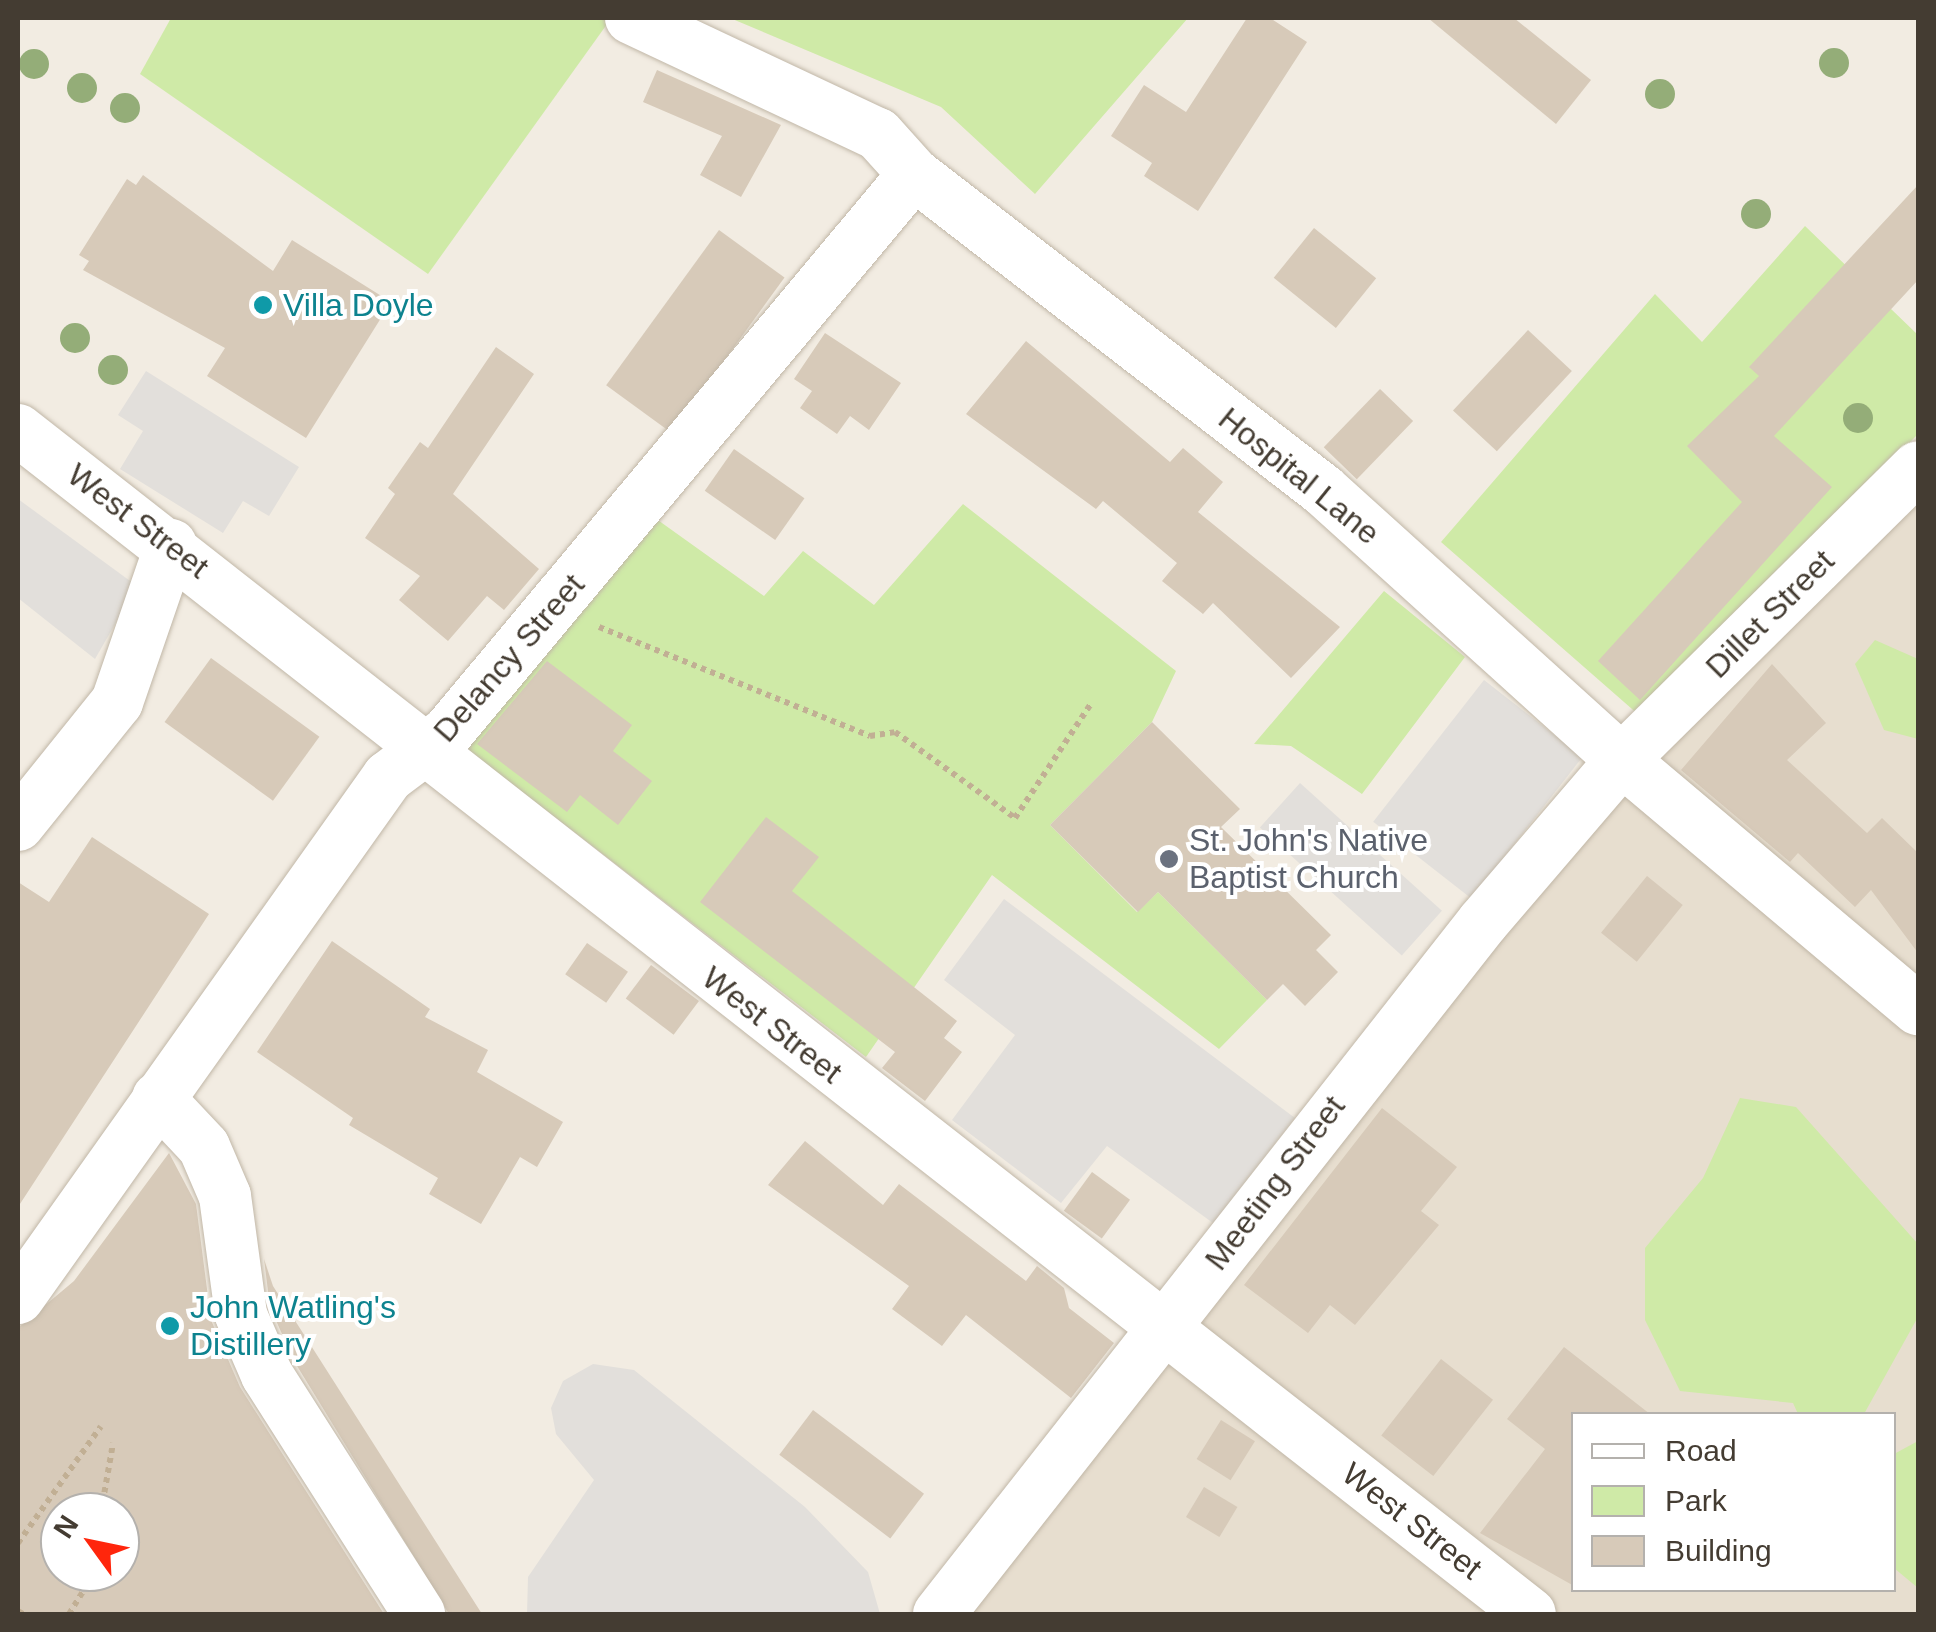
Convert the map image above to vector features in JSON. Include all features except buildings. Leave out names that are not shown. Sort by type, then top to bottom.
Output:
[{"type":"street","name":"Hospital Lane","points":[[631,18],[878,134],[914,174],[1323,490],[1622,760],[1918,1009]]},
{"type":"street","name":"Delancy Street","points":[[18,1298],[388,777],[422,755],[552,608],[914,174]]},
{"type":"street","name":"West Street","points":[[18,430],[172,546],[422,755],[1530,1614]]},
{"type":"street","name":"Dillet Street","points":[[1622,760],[1918,468]]},
{"type":"street","points":[[18,825],[117,702],[172,546]]},
{"type":"street","name":"Meeting Street","points":[[939,1614],[1165,1328],[1382,1043],[1622,760]]},
{"type":"street","points":[[158,1098],[204,1147],[225,1196],[241,1315],[267,1375],[419,1614]]},
{"type":"path","points":[[552,608],[870,736],[896,732],[1015,818],[1090,705]]},
{"type":"path","points":[[18,1543],[100,1426]]},
{"type":"path","points":[[105,1492],[113,1443]]},
{"type":"path","points":[[69,1614],[83,1592]]},
{"type":"shaded area","points":[[146,371],[299,467],[269,516],[243,501],[223,533],[120,469],[143,431],[118,415]]},
{"type":"shaded area","points":[[1918,484],[1918,1614],[958,1614],[1621,778]]},
{"type":"shaded area","points":[[18,499],[137,586],[95,659],[18,598]]},
{"type":"shaded area","points":[[1484,680],[1583,757],[1472,899],[1373,822]]},
{"type":"shaded area","points":[[1300,783],[1442,911],[1402,955],[1260,828]]},
{"type":"shaded area","points":[[1004,899],[1295,1118],[1213,1223],[1107,1146],[1061,1203],[952,1120],[1015,1035],[944,980]]},
{"type":"shaded area","points":[[593,1364],[634,1370],[805,1507],[868,1572],[880,1614],[527,1614],[528,1577],[594,1480],[556,1434],[551,1408],[563,1381]]},
{"type":"green space","points":[[171,18],[610,20],[428,274],[140,74]]},
{"type":"green space","points":[[730,18],[1188,18],[1035,194],[941,107]]},
{"type":"green space","points":[[1805,226],[1918,335],[1918,434],[1640,716],[1441,542],[1655,294],[1702,342]]},
{"type":"green space","points":[[963,504],[1176,671],[1152,722],[1050,825],[1137,912],[1158,892],[1267,1000],[1219,1049],[992,875],[866,1057],[456,741],[648,513],[764,596],[803,551],[874,605]]},
{"type":"green space","points":[[1384,591],[1465,657],[1362,794],[1291,746],[1254,744]]},
{"type":"green space","points":[[1875,640],[1918,659],[1918,739],[1884,730],[1855,664]]},
{"type":"green space","points":[[1740,1098],[1796,1107],[1918,1244],[1918,1317],[1865,1412],[1797,1412],[1793,1403],[1680,1391],[1645,1320],[1645,1248],[1703,1178]]},
{"type":"green space","points":[[1918,1441],[1918,1588],[1896,1570],[1896,1453]]},
{"type":"place","name":"Villa Doyle","points":[[263,305]]},
{"type":"place","name":"St. John's Native Baptist Church","points":[[1169,859]]},
{"type":"place","name":"John Watling's Distillery","points":[[170,1326]]}]
